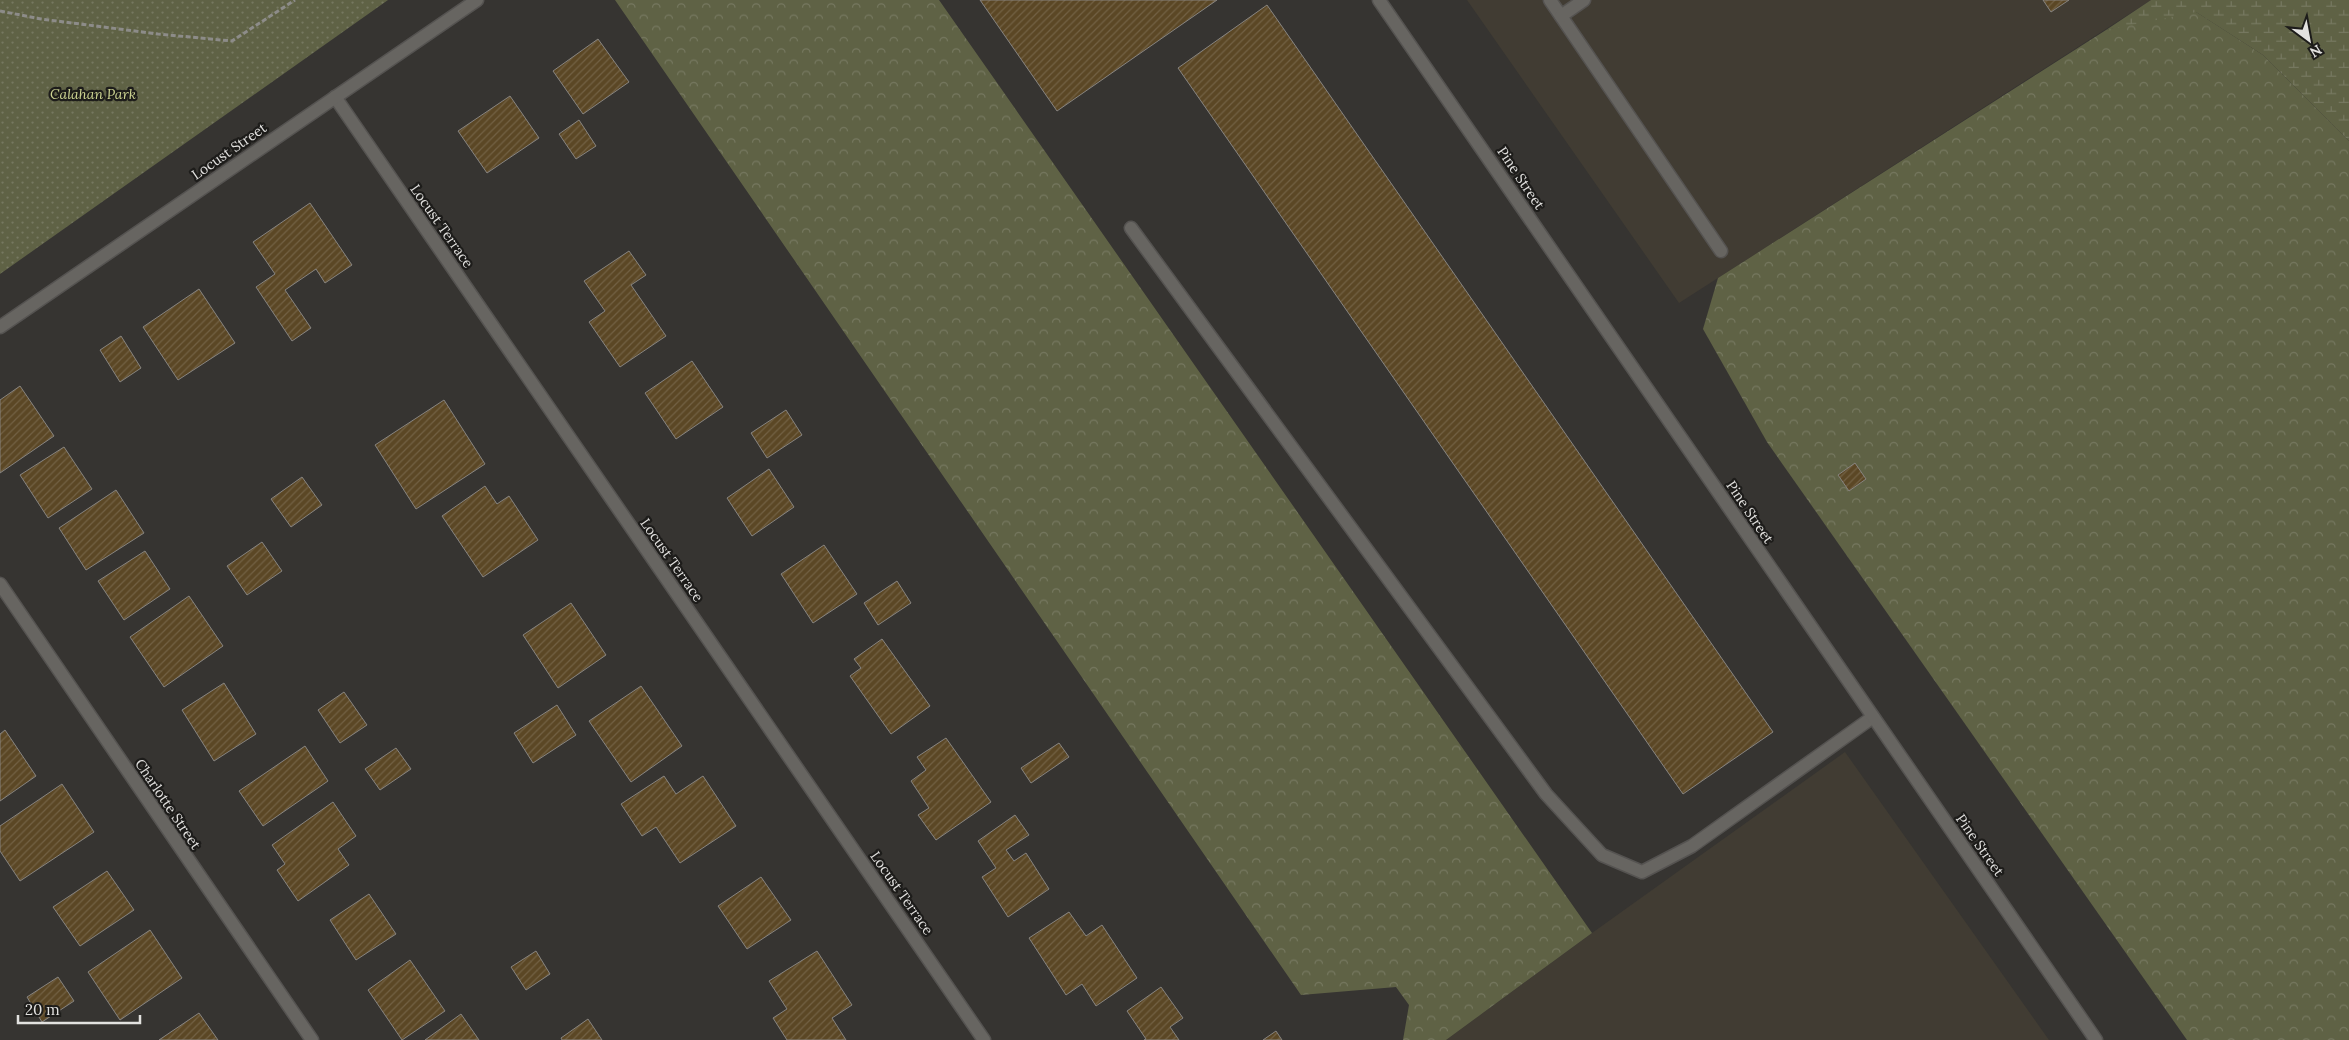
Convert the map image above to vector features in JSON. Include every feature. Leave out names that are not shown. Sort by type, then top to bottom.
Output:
[{"type":"street","name":"Locust Street","points":[[0,328],[477,0]]},
{"type":"street","name":"Pine Street","points":[[1379,0],[2096,1040]]},
{"type":"street","points":[[1550,0],[1721,251]]},
{"type":"street","points":[[1561,16],[1584,0]]},
{"type":"street","name":"Locust Terrace","points":[[335,97],[984,1040]]},
{"type":"street","points":[[1131,228],[1546,794],[1602,855],[1642,872],[1692,846],[1873,717]]},
{"type":"street","name":"Charlotte Street","points":[[0,584],[312,1040]]},
{"type":"path","points":[[0,11],[41,19],[138,32],[232,41],[295,0]]},
{"type":"shaded area","points":[[1467,0],[2151,0],[1679,303]]},
{"type":"shaded area","points":[[1845,752],[2049,1040],[1446,1040],[1592,933]]},
{"type":"green space","name":"Calahan Park","points":[[0,0],[388,0],[0,274]]},
{"type":"green space","points":[[615,0],[939,0],[1592,933],[1446,1040],[1403,1040],[1409,1005],[1396,987],[1301,995]]},
{"type":"green space","points":[[2151,0],[2349,0],[2349,141],[2263,55],[2196,12],[2106,30]]},
{"type":"green space","points":[[2190,8],[2263,55],[2349,141],[2349,1040],[2187,1040],[1767,442],[1703,329],[1718,278],[2106,30]]},
{"type":"building","points":[[980,0],[1217,0],[1057,111]]},
{"type":"building","points":[[2043,0],[2069,0],[2051,12]]},
{"type":"building","points":[[1267,5],[1773,732],[1683,794],[1178,68]]},
{"type":"building","points":[[598,39],[629,82],[583,114],[553,71]]},
{"type":"building","points":[[510,96],[539,138],[487,173],[458,131]]},
{"type":"building","points":[[579,120],[596,146],[576,159],[559,134]]},
{"type":"building","points":[[310,203],[352,265],[325,283],[316,269],[285,290],[311,328],[292,341],[256,287],[275,274],[253,242]]},
{"type":"building","points":[[629,251],[646,275],[631,285],[666,336],[620,367],[589,322],[605,311],[584,281]]},
{"type":"building","points":[[199,289],[235,343],[178,380],[143,327]]},
{"type":"building","points":[[121,336],[141,368],[120,382],[100,350]]},
{"type":"building","points":[[692,361],[723,407],[676,439],[645,393]]},
{"type":"building","points":[[20,386],[54,436],[0,473],[0,400]]},
{"type":"building","points":[[444,400],[485,464],[416,509],[375,445]]},
{"type":"building","points":[[786,410],[802,435],[767,458],[751,433]]},
{"type":"building","points":[[64,447],[92,489],[48,518],[20,475]]},
{"type":"building","points":[[1855,463],[1866,479],[1849,491],[1838,475]]},
{"type":"building","points":[[769,469],[794,507],[752,536],[727,498]]},
{"type":"building","points":[[302,477],[322,505],[291,527],[271,499]]},
{"type":"building","points":[[485,486],[497,504],[509,496],[538,540],[483,577],[442,516]]},
{"type":"building","points":[[116,490],[144,533],[86,570],[59,528]]},
{"type":"building","points":[[262,542],[282,571],[247,595],[227,566]]},
{"type":"building","points":[[824,545],[857,594],[813,623],[781,574]]},
{"type":"building","points":[[145,551],[170,589],[124,620],[98,581]]},
{"type":"building","points":[[897,581],[911,603],[878,625],[864,603]]},
{"type":"building","points":[[189,596],[223,646],[164,687],[130,637]]},
{"type":"building","points":[[571,603],[606,655],[558,688],[523,635]]},
{"type":"building","points":[[882,639],[930,706],[891,734],[850,676],[861,668],[854,659]]},
{"type":"building","points":[[224,683],[256,734],[214,761],[182,710]]},
{"type":"building","points":[[641,686],[682,746],[631,782],[589,721]]},
{"type":"building","points":[[344,692],[367,725],[340,743],[318,710]]},
{"type":"building","points":[[557,705],[576,735],[533,763],[514,733]]},
{"type":"building","points":[[5,730],[36,776],[0,801],[0,734]]},
{"type":"building","points":[[946,738],[991,802],[936,840],[918,815],[929,808],[911,781],[926,770],[917,757]]},
{"type":"building","points":[[1059,743],[1069,757],[1031,783],[1021,768]]},
{"type":"building","points":[[305,746],[328,781],[263,826],[239,791]]},
{"type":"building","points":[[396,748],[411,769],[380,790],[365,769]]},
{"type":"building","points":[[664,776],[676,794],[703,776],[736,826],[680,863],[656,827],[642,836],[621,804]]},
{"type":"building","points":[[62,784],[94,832],[20,881],[0,851],[0,826]]},
{"type":"building","points":[[333,802],[356,836],[338,849],[349,865],[298,901],[277,870],[285,864],[272,845]]},
{"type":"building","points":[[1015,815],[1029,835],[1006,850],[1014,861],[1026,853],[1049,889],[1008,917],[982,877],[996,868],[978,841]]},
{"type":"building","points":[[107,871],[134,910],[80,946],[53,907]]},
{"type":"building","points":[[761,877],[791,920],[747,949],[718,906]]},
{"type":"building","points":[[369,894],[396,934],[356,960],[330,920]]},
{"type":"building","points":[[1069,912],[1086,936],[1102,925],[1137,978],[1096,1006],[1082,984],[1066,995],[1029,938]]},
{"type":"building","points":[[150,930],[182,978],[120,1020],[88,972]]},
{"type":"building","points":[[536,951],[550,974],[526,990],[511,967]]},
{"type":"building","points":[[817,951],[852,1005],[832,1018],[846,1040],[787,1040],[773,1018],[787,1009],[769,981]]},
{"type":"building","points":[[410,960],[445,1011],[402,1040],[368,990]]},
{"type":"building","points":[[58,977],[74,1001],[42,1022],[27,997]]},
{"type":"building","points":[[1161,987],[1183,1018],[1170,1027],[1179,1040],[1144,1040],[1146,1039],[1127,1011]]},
{"type":"building","points":[[199,1013],[218,1040],[159,1040]]},
{"type":"building","points":[[461,1014],[479,1040],[425,1040]]},
{"type":"building","points":[[588,1019],[602,1040],[562,1040],[561,1038]]},
{"type":"building","points":[[1276,1031],[1282,1040],[1263,1040]]}]
